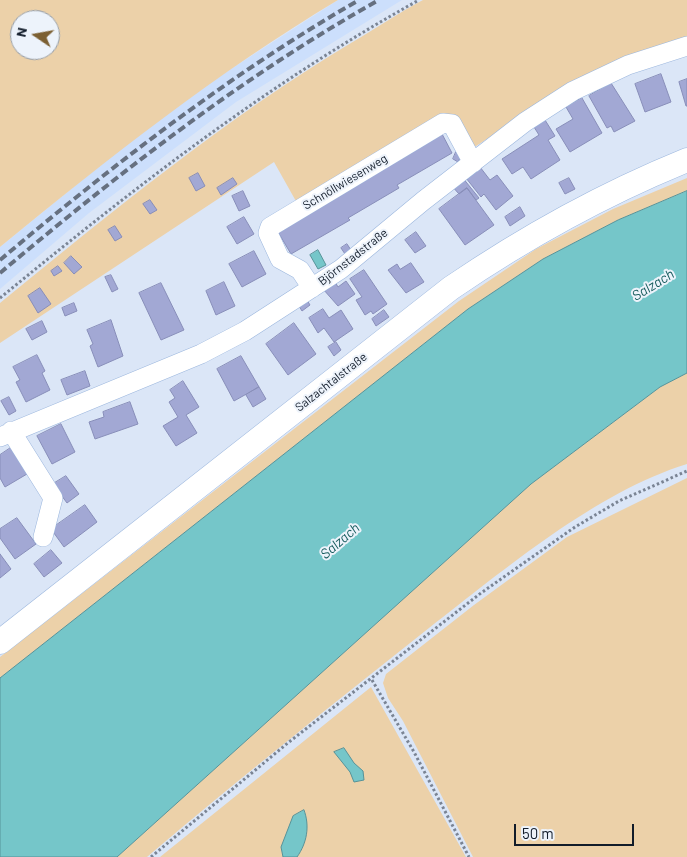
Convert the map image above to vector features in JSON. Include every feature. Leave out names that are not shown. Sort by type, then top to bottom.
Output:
[{"type":"main road","name":"Salzachtalstraße","points":[[0,642],[451,288],[510,248],[571,213],[636,181],[687,160]]},
{"type":"street","name":"Björnstadstraße","points":[[5,434],[201,354],[245,331],[341,269],[525,122],[573,91],[628,65],[687,46]]},
{"type":"street","name":"Schnöllwiesenweg","points":[[312,288],[300,270],[280,259],[268,233],[270,227],[443,123],[452,124],[473,163]]},
{"type":"street","points":[[5,434],[53,498],[43,537]]},
{"type":"path","points":[[0,298],[119,200],[270,90],[419,0]]},
{"type":"path","points":[[151,857],[289,742],[372,680],[481,593],[575,527],[619,502],[687,471]]},
{"type":"path","points":[[372,680],[414,752],[469,857]]},
{"type":"shaded area","points":[[0,0],[338,0],[206,87],[82,181],[0,247]]},
{"type":"shaded area","points":[[338,0],[402,0],[236,102],[89,213],[0,289],[0,247],[140,133],[217,78]]},
{"type":"shaded area","points":[[423,0],[687,0],[687,40],[561,91],[473,148],[451,114],[297,203],[274,162],[0,343],[0,303],[42,268],[171,167],[259,102]]},
{"type":"shaded area","points":[[687,178],[687,191],[618,220],[543,259],[468,309],[0,678],[0,657],[459,301],[536,249],[613,209]]},
{"type":"shaded area","points":[[687,373],[687,464],[619,493],[552,535],[488,582],[358,684],[147,857],[117,857],[531,484],[660,387]]},
{"type":"shaded area","points":[[687,478],[687,857],[473,857],[403,721],[388,698],[383,683],[386,674],[474,605],[567,537]]},
{"type":"shaded area","points":[[371,687],[466,857],[160,857]]},
{"type":"water","name":"Salzach","points":[[687,191],[687,373],[660,387],[531,484],[117,857],[0,857],[0,678],[468,309],[543,259],[618,220]]},
{"type":"water","points":[[318,250],[326,265],[318,269],[310,255]]},
{"type":"water","points":[[344,748],[354,763],[363,771],[364,780],[354,782],[350,772],[334,752]]},
{"type":"water","points":[[304,810],[307,828],[303,846],[297,857],[283,857],[281,847],[293,816]]},
{"type":"building","points":[[661,74],[671,102],[645,112],[635,84]]},
{"type":"building","points":[[687,79],[687,106],[686,106],[679,82]]},
{"type":"building","points":[[611,83],[635,121],[614,132],[611,126],[607,128],[589,96]]},
{"type":"building","points":[[582,98],[602,133],[570,152],[556,129],[573,119],[566,107]]},
{"type":"building","points":[[545,120],[555,136],[548,140],[560,160],[531,179],[523,167],[512,174],[502,159],[539,135],[534,127]]},
{"type":"building","points":[[441,132],[452,153],[397,185],[399,188],[348,218],[350,220],[291,254],[278,232]]},
{"type":"building","points":[[456,152],[462,154],[458,162],[453,159]]},
{"type":"building","points":[[480,167],[490,180],[497,175],[513,196],[496,210],[484,194],[481,197],[466,178]]},
{"type":"building","points":[[198,173],[205,186],[196,191],[189,178]]},
{"type":"building","points":[[462,177],[479,198],[476,200],[467,188],[459,194],[451,185]]},
{"type":"building","points":[[233,178],[237,184],[221,195],[217,188]]},
{"type":"building","points":[[569,178],[575,189],[565,194],[559,183]]},
{"type":"building","points":[[467,188],[494,225],[465,245],[439,209]]},
{"type":"building","points":[[243,191],[250,206],[239,211],[232,196]]},
{"type":"building","points":[[150,200],[157,210],[150,214],[143,204]]},
{"type":"building","points":[[520,207],[525,216],[510,226],[505,217]]},
{"type":"building","points":[[244,217],[254,234],[237,244],[227,227]]},
{"type":"building","points":[[115,226],[122,237],[115,241],[108,230]]},
{"type":"building","points":[[416,232],[426,246],[415,253],[405,240]]},
{"type":"building","points":[[347,244],[351,250],[345,254],[341,248]]},
{"type":"building","points":[[254,251],[266,274],[242,287],[229,264]]},
{"type":"building","points":[[71,256],[82,267],[74,274],[64,263]]},
{"type":"building","points":[[411,263],[424,282],[406,293],[388,270],[397,264],[400,269]]},
{"type":"building","points":[[58,266],[62,271],[54,276],[51,271]]},
{"type":"building","points":[[364,270],[387,304],[373,314],[371,311],[365,315],[356,300],[362,297],[350,279]]},
{"type":"building","points":[[111,275],[118,289],[112,292],[105,277]]},
{"type":"building","points":[[334,280],[338,287],[346,281],[355,294],[338,306],[323,289]]},
{"type":"building","points":[[224,282],[235,306],[216,315],[206,291]]},
{"type":"building","points":[[161,283],[184,330],[161,340],[139,293]]},
{"type":"building","points":[[40,288],[51,304],[38,313],[28,296]]},
{"type":"building","points":[[305,297],[310,305],[302,311],[297,303]]},
{"type":"building","points":[[74,303],[77,311],[65,316],[62,308]]},
{"type":"building","points":[[323,309],[329,318],[341,310],[353,329],[334,342],[324,328],[318,333],[309,318]]},
{"type":"building","points":[[384,310],[389,317],[376,326],[372,319]]},
{"type":"building","points":[[111,320],[123,356],[98,367],[90,346],[93,344],[87,330]]},
{"type":"building","points":[[42,321],[47,332],[32,340],[26,329]]},
{"type":"building","points":[[294,323],[316,354],[288,375],[266,344]]},
{"type":"building","points":[[336,342],[341,350],[334,356],[328,347]]},
{"type":"building","points":[[37,355],[45,371],[42,373],[50,390],[26,402],[16,382],[20,380],[13,367]]},
{"type":"building","points":[[241,356],[259,387],[234,401],[217,369]]},
{"type":"building","points":[[85,371],[90,386],[67,395],[61,380]]},
{"type":"building","points":[[183,381],[199,407],[186,415],[197,433],[176,446],[163,426],[178,417],[169,402],[175,398],[170,390]]},
{"type":"building","points":[[259,387],[266,399],[253,407],[246,395]]},
{"type":"building","points":[[9,397],[16,411],[9,415],[1,401]]},
{"type":"building","points":[[130,402],[138,424],[95,439],[89,422],[104,417],[103,412]]},
{"type":"building","points":[[61,424],[75,452],[52,464],[37,436]]},
{"type":"building","points":[[12,447],[27,474],[5,487],[0,478],[0,455]]},
{"type":"building","points":[[66,476],[79,494],[67,503],[53,484]]},
{"type":"building","points":[[85,505],[97,522],[64,547],[51,529]]},
{"type":"building","points":[[17,518],[36,544],[15,559],[0,538],[0,529]]},
{"type":"building","points":[[51,550],[62,563],[44,577],[34,564]]},
{"type":"building","points":[[0,554],[11,569],[0,578]]},
{"type":"railway","points":[[0,260],[129,155],[174,122],[264,58],[359,0]]},
{"type":"railway","points":[[0,273],[136,163],[231,93],[329,29],[379,0]]}]
